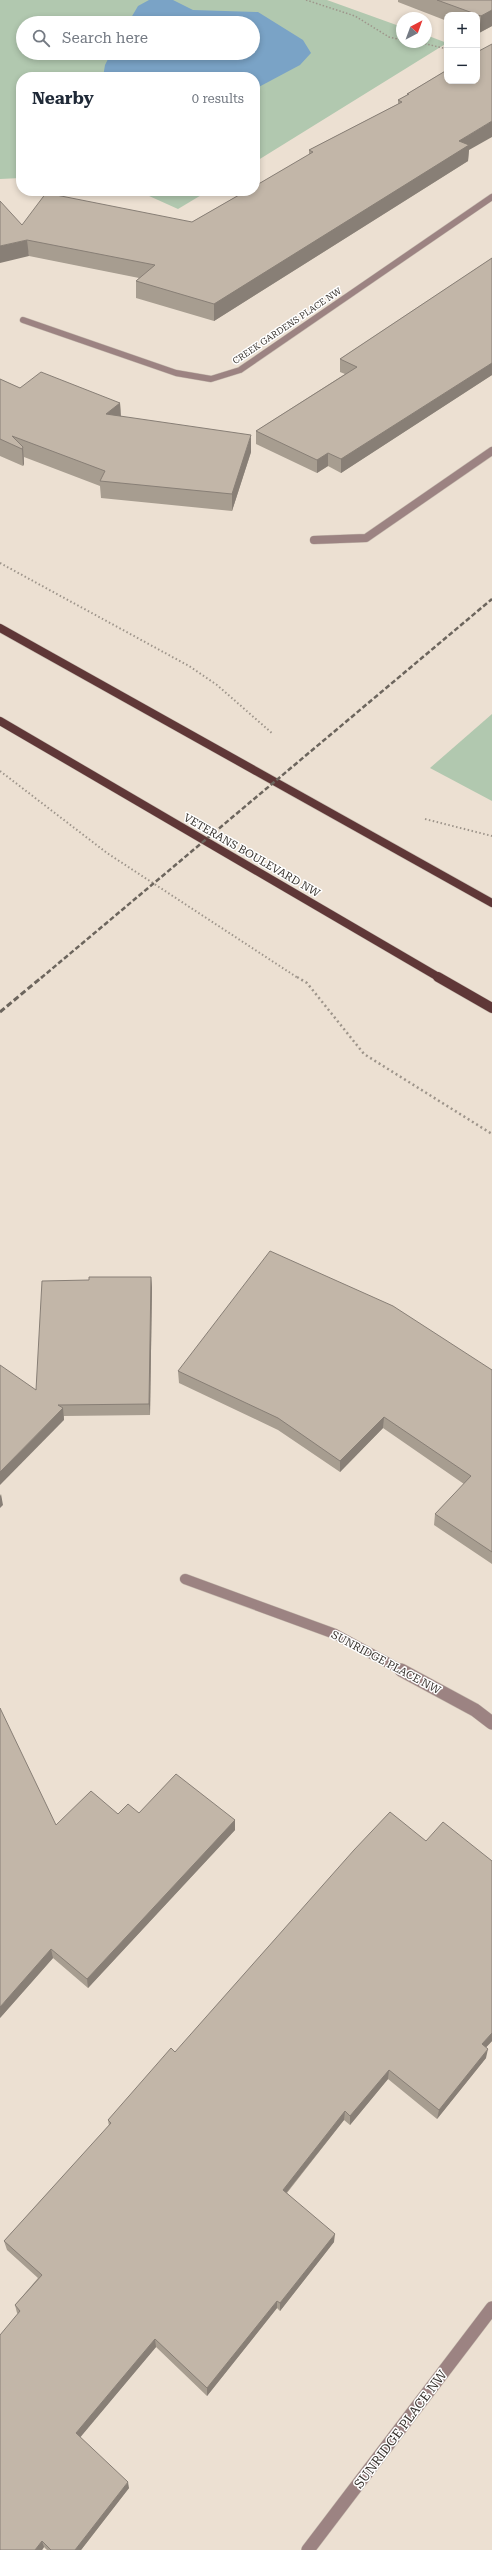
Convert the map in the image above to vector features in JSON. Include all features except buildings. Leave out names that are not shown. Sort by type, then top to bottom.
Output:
[{"type":"main road","points":[[0,628],[492,903]]},
{"type":"main road","name":"VETERANS BOULEVARD NW","points":[[0,721],[492,1008]]},
{"type":"street","name":"CREEK GARDENS PLACE NW","points":[[23,320],[176,373],[211,379],[240,370],[492,197]]},
{"type":"street","points":[[314,540],[366,538],[492,451]]},
{"type":"street","name":"SUNRIDGE PLACE NW","points":[[185,1579],[335,1634],[475,1710],[492,1723]]},
{"type":"street","name":"SUNRIDGE PLACE NW","points":[[308,2550],[492,2308]]},
{"type":"path","points":[[306,0],[355,16],[389,37],[396,39]]},
{"type":"path","points":[[432,44],[444,48]]},
{"type":"path","points":[[0,563],[189,666],[218,685],[276,736]]},
{"type":"path","points":[[0,771],[107,853],[245,945],[307,983],[364,1054],[492,1134]]},
{"type":"path","points":[[419,818],[492,836]]},
{"type":"green space","points":[[0,0],[327,0],[396,25],[396,48],[432,48],[432,37],[444,42],[444,45],[260,159],[260,72],[16,72],[16,178],[0,179]]},
{"type":"green space","points":[[149,196],[200,196],[178,209]]},
{"type":"green space","points":[[492,714],[492,801],[430,768]]},
{"type":"water","points":[[149,0],[173,0],[193,10],[258,12],[303,40],[311,53],[300,65],[260,86],[260,72],[104,72],[108,60],[260,60],[260,16],[132,16],[138,6]]},
{"type":"railway","points":[[41,978],[492,599]]},
{"type":"railway","points":[[0,1012],[42,977]]}]
